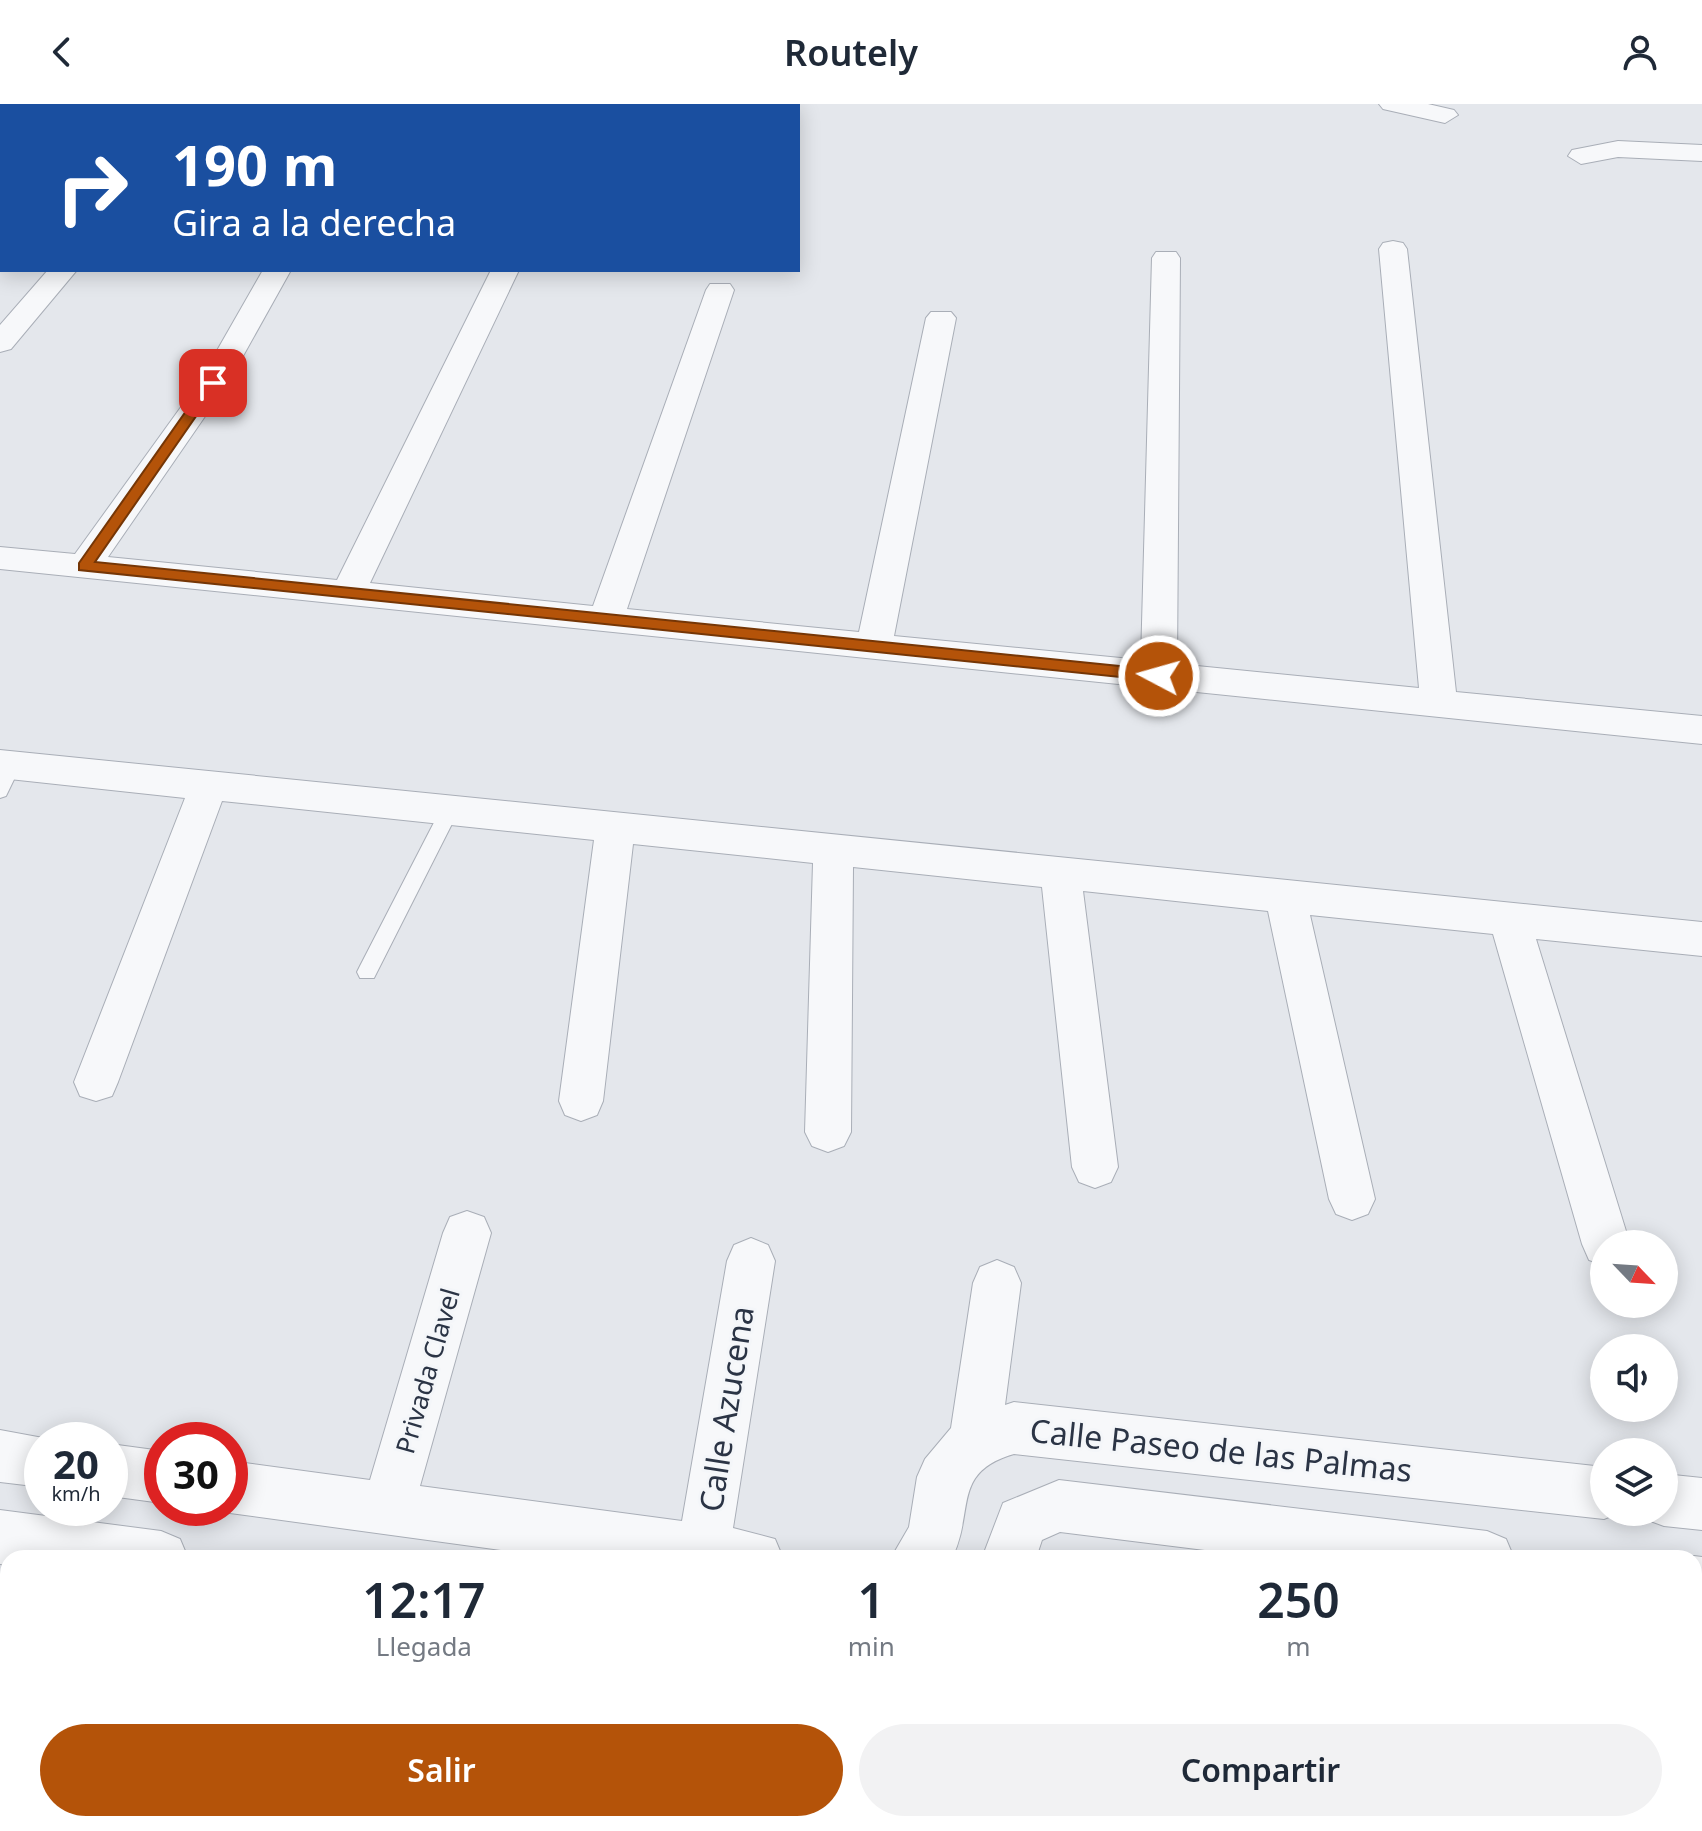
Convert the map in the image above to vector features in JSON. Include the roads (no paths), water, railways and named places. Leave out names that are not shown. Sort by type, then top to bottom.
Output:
[{"type":"street","points":[[1392,104],[1445,118]]},
{"type":"street","points":[[1581,156],[1618,149],[1702,153]]},
{"type":"street","points":[[1393,249],[1439,704]]},
{"type":"street","points":[[1159,676],[1166,258]]},
{"type":"street","points":[[0,343],[61,272]]},
{"type":"street","points":[[84,566],[213,383],[276,272]]},
{"type":"street","points":[[348,593],[504,272]]},
{"type":"street","points":[[606,620],[720,290]]},
{"type":"street","points":[[874,646],[941,318]]},
{"type":"street","points":[[0,558],[1702,730]]},
{"type":"street","points":[[4,773],[209,786],[1702,939]]},
{"type":"street","points":[[96,1082],[209,786]]},
{"type":"street","points":[[581,1101],[615,827]]},
{"type":"street","points":[[828,1132],[833,850]]},
{"type":"street","points":[[1061,873],[1095,1167]]},
{"type":"street","points":[[1285,896],[1352,1199]]},
{"type":"street","points":[[1509,919],[1602,1230]]},
{"type":"street","name":"Privada Clavel","points":[[388,1508],[467,1233]]},
{"type":"street","name":"Calle Azucena","points":[[704,1550],[751,1261]]},
{"type":"street","points":[[924,1550],[934,1538],[943,1477],[975,1439],[997,1283]]},
{"type":"street","name":"Calle Paseo de las Palmas","points":[[975,1439],[1014,1428],[1590,1491]]},
{"type":"street","points":[[0,1456],[24,1459]]},
{"type":"street","points":[[248,1489],[676,1550]]},
{"type":"street","points":[[1678,1501],[1702,1504]]},
{"type":"street","points":[[1012,1550],[1022,1522],[1059,1506],[1421,1550]]},
{"type":"street","points":[[0,1537],[100,1550]]},
{"type":"lane","points":[[367,972],[450,810]]}]
